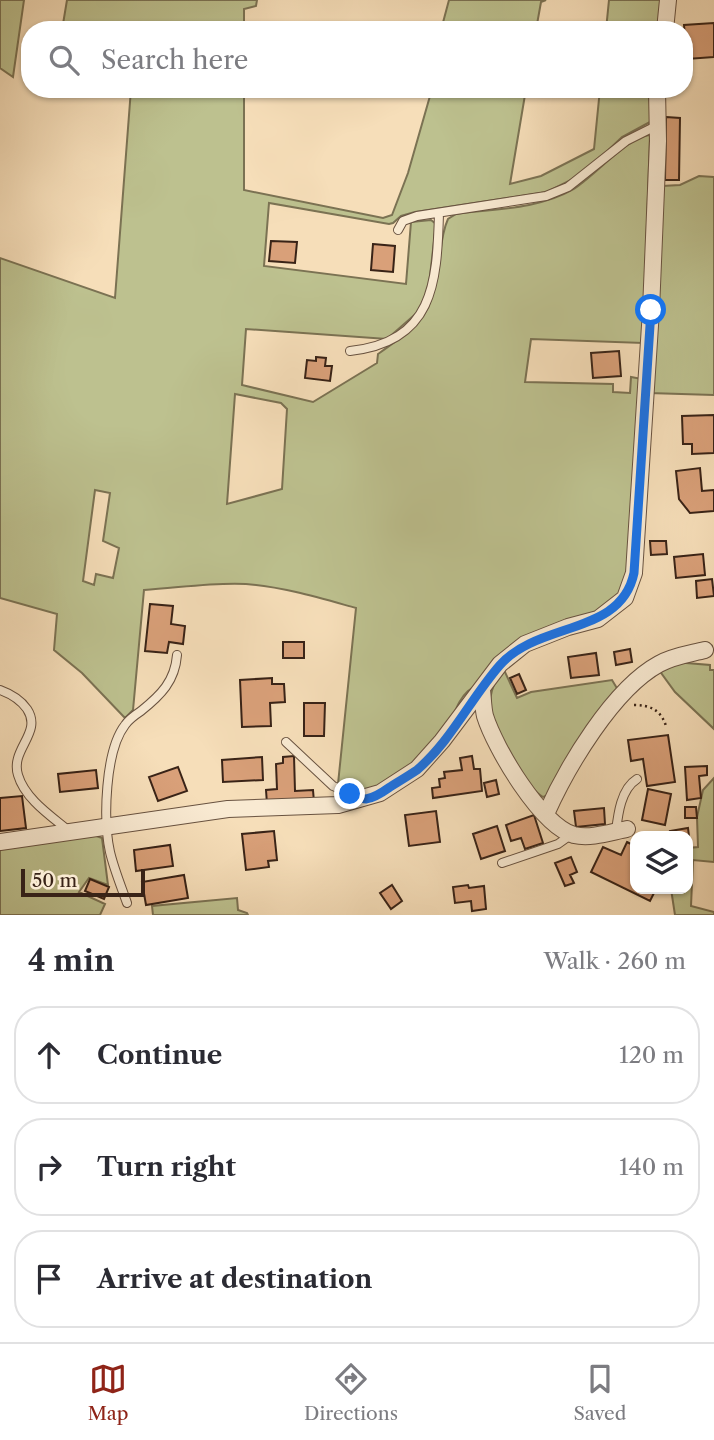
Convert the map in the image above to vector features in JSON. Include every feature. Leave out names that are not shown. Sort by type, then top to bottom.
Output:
[{"type":"street","points":[[666,21],[668,0]]},
{"type":"street","points":[[0,842],[228,809],[338,805],[366,799],[417,769],[443,741],[500,664],[525,645],[568,627],[598,620],[625,598],[632,585],[634,573],[651,310],[657,98]]},
{"type":"street","points":[[545,814],[585,742],[635,683],[657,665],[674,657],[705,650]]},
{"type":"street","points":[[482,690],[485,715],[493,735],[513,773],[545,814],[562,830],[585,837],[622,830]]},
{"type":"lane","points":[[398,230],[403,221],[417,216],[534,199],[568,187],[626,141],[656,126]]},
{"type":"lane","points":[[349,351],[388,343],[421,313],[430,296],[436,268],[439,214]]},
{"type":"lane","points":[[127,903],[110,852],[108,826],[107,792],[118,735],[126,722],[163,694],[176,670],[177,655]]},
{"type":"lane","points":[[0,690],[23,703],[31,715],[29,737],[16,758],[18,775],[33,800],[69,831]]},
{"type":"lane","points":[[286,742],[333,786],[366,799]]},
{"type":"lane","points":[[622,830],[625,795],[629,784],[637,779]]},
{"type":"lane","points":[[502,863],[558,844],[572,834]]},
{"type":"path","points":[[613,707],[643,705],[654,708],[663,717],[666,726]]},
{"type":"green space","points":[[0,0],[24,0],[13,77],[0,68]]},
{"type":"green space","points":[[67,0],[257,0],[256,6],[244,9],[244,21],[64,21]]},
{"type":"green space","points":[[449,0],[546,0],[541,2],[538,21],[443,21]]},
{"type":"green space","points":[[609,0],[664,0],[662,21],[607,21]]},
{"type":"green space","points":[[130,98],[244,98],[244,190],[383,218],[392,215],[408,173],[429,98],[524,98],[510,184],[541,176],[594,149],[599,98],[652,98],[650,122],[622,137],[583,174],[547,192],[415,212],[401,216],[389,224],[269,203],[264,266],[406,284],[411,222],[431,220],[436,224],[428,293],[419,311],[387,339],[246,329],[242,385],[313,402],[377,363],[378,354],[415,325],[428,307],[448,219],[456,214],[516,207],[559,196],[581,184],[621,149],[641,137],[650,135],[643,343],[531,339],[525,382],[613,384],[613,392],[630,393],[631,377],[642,379],[628,576],[622,594],[593,616],[567,622],[468,691],[433,748],[403,774],[366,791],[338,784],[356,608],[260,585],[208,584],[144,590],[133,710],[125,718],[82,673],[54,650],[57,614],[0,598],[0,258],[115,298]],"holes":[[[235,394],[281,403],[287,409],[282,489],[227,504]],[[95,490],[110,493],[103,541],[119,548],[113,578],[96,574],[94,585],[83,581]]]},
{"type":"green space","points":[[699,176],[714,177],[714,395],[649,393],[662,186],[680,185]]},
{"type":"green space","points":[[674,662],[710,665],[710,670],[714,670],[714,729],[675,692],[659,670]]},
{"type":"green space","points":[[502,671],[505,672],[517,698],[531,692],[612,680],[618,690],[549,795],[543,797],[527,782],[498,733],[490,706],[494,685]]},
{"type":"green space","points":[[714,778],[714,862],[693,860],[693,848],[698,847],[697,817],[703,790]]},
{"type":"green space","points":[[91,834],[102,838],[108,885],[89,878],[79,892],[105,904],[100,915],[0,915],[0,848]]},
{"type":"green space","points":[[672,894],[692,894],[691,906],[714,912],[714,915],[675,915]]},
{"type":"green space","points":[[237,898],[238,910],[248,915],[153,915],[152,906]]},
{"type":"building","points":[[714,23],[714,57],[693,59],[693,24]]},
{"type":"building","points":[[666,117],[680,118],[679,180],[665,180]]},
{"type":"building","points":[[271,241],[297,242],[295,263],[269,261]]},
{"type":"building","points":[[373,244],[395,246],[393,272],[371,270]]},
{"type":"building","points":[[619,351],[621,376],[593,378],[591,353]]},
{"type":"building","points":[[316,357],[326,358],[325,366],[332,366],[330,381],[305,378],[307,360],[316,361]]},
{"type":"building","points":[[714,415],[714,453],[692,454],[692,444],[683,444],[682,416]]},
{"type":"building","points":[[700,468],[702,491],[714,490],[714,511],[690,513],[679,499],[676,471]]},
{"type":"building","points":[[650,541],[666,541],[667,554],[651,555]]},
{"type":"building","points":[[703,554],[705,575],[676,578],[674,557]]},
{"type":"building","points":[[712,579],[714,596],[697,598],[696,581]]},
{"type":"building","points":[[150,604],[173,606],[171,624],[185,626],[183,644],[169,642],[167,653],[145,651]]},
{"type":"building","points":[[283,642],[304,642],[304,658],[283,658]]},
{"type":"building","points":[[630,649],[632,662],[616,665],[614,652]]},
{"type":"building","points":[[596,653],[599,675],[571,678],[568,657]]},
{"type":"building","points":[[519,674],[526,690],[517,694],[510,678]]},
{"type":"building","points":[[272,678],[272,684],[284,684],[285,702],[270,703],[271,726],[242,727],[240,680]]},
{"type":"building","points":[[304,703],[325,703],[324,736],[304,736]]},
{"type":"building","points":[[668,735],[675,782],[647,786],[643,759],[631,761],[628,740]]},
{"type":"building","points":[[294,756],[295,791],[313,790],[314,802],[267,804],[266,790],[277,789],[276,764],[283,763],[283,757]]},
{"type":"building","points":[[472,756],[474,769],[480,769],[482,791],[433,798],[432,788],[440,787],[439,779],[445,778],[444,772],[462,770],[460,758]]},
{"type":"building","points":[[262,757],[263,780],[223,782],[222,760]]},
{"type":"building","points":[[707,766],[707,775],[699,776],[701,798],[687,800],[685,767]]},
{"type":"building","points":[[178,767],[187,791],[158,801],[149,777]]},
{"type":"building","points":[[96,770],[98,788],[60,792],[58,774]]},
{"type":"building","points":[[496,780],[499,794],[487,797],[484,783]]},
{"type":"building","points":[[648,789],[671,794],[665,825],[642,820]]},
{"type":"building","points":[[22,796],[26,828],[0,831],[0,798]]},
{"type":"building","points":[[685,807],[696,807],[697,818],[685,818]]},
{"type":"building","points":[[604,808],[605,824],[576,827],[574,811]]},
{"type":"building","points":[[436,811],[440,842],[409,846],[405,815]]},
{"type":"building","points":[[534,815],[543,843],[525,849],[521,838],[511,841],[506,825]]},
{"type":"building","points":[[497,826],[505,851],[481,859],[473,834]]},
{"type":"building","points":[[274,831],[277,860],[268,861],[269,867],[246,870],[242,834]]},
{"type":"building","points":[[627,842],[630,844],[630,891],[591,872],[603,847],[621,855]]},
{"type":"building","points":[[170,845],[173,866],[136,871],[134,850]]},
{"type":"building","points":[[571,857],[577,872],[570,875],[574,883],[565,886],[555,863]]},
{"type":"building","points":[[184,875],[188,898],[146,905],[142,882]]},
{"type":"building","points":[[90,879],[109,887],[104,899],[85,891]]},
{"type":"building","points":[[392,885],[402,901],[391,909],[380,893]]},
{"type":"building","points":[[468,885],[469,888],[484,886],[486,909],[472,911],[471,901],[455,903],[453,887]]},
{"type":"building","points":[[636,894],[654,894],[650,901]]},
{"type":"route","points":[[350,794],[366,799],[417,769],[443,741],[500,664],[525,645],[568,627],[598,620],[625,598],[632,585],[634,573],[651,310]]}]
